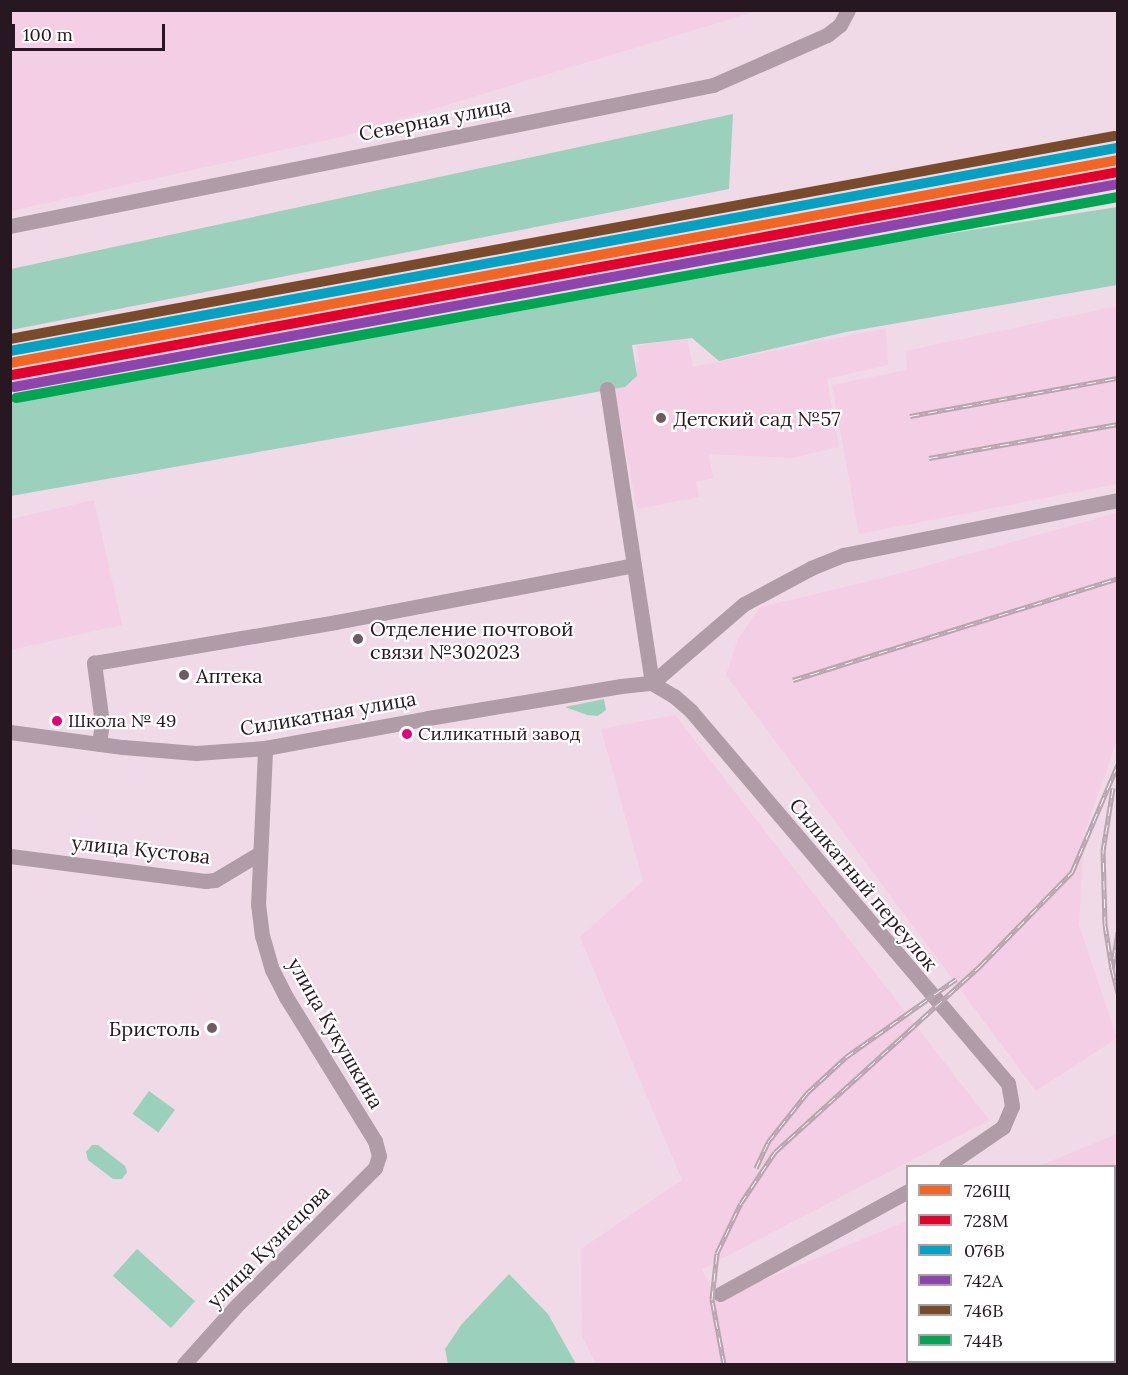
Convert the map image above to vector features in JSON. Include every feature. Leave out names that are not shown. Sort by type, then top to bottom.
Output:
[{"type":"street","name":"Северная улица","points":[[10,226],[713,85],[827,35],[840,24],[848,10]]},
{"type":"street","points":[[607,388],[652,684]]},
{"type":"street","points":[[652,684],[744,604],[811,568],[843,555],[1118,500]]},
{"type":"street","points":[[99,744],[102,723],[94,663],[336,622],[634,565]]},
{"type":"street","name":"Силикатная улица","points":[[10,732],[99,744],[196,753],[265,748],[439,716],[621,686],[652,684]]},
{"type":"street","name":"Силикатный переулок","points":[[652,684],[674,696],[691,711],[1008,1083],[1012,1106],[1003,1127],[949,1165]]},
{"type":"street","name":"улица Кукушкина","points":[[265,748],[258,905],[262,936],[272,970],[375,1141],[379,1156]]},
{"type":"street","name":"улица Кустова","points":[[10,856],[205,881],[214,880],[260,853]]},
{"type":"street","name":"улица Кузнецова","points":[[184,1365],[236,1306],[375,1168],[379,1156]]},
{"type":"street","points":[[720,1294],[906,1192]]},
{"type":"shaded area","points":[[10,11],[757,11],[344,136],[11,211]]},
{"type":"shaded area","points":[[1117,306],[1117,484],[859,534],[832,385],[907,370],[906,351]]},
{"type":"shaded area","points":[[886,328],[888,365],[827,379],[839,447],[792,458],[709,454],[713,478],[696,482],[699,497],[637,509],[610,368],[640,362],[637,346],[687,337],[693,367]]},
{"type":"shaded area","points":[[94,500],[122,625],[11,650],[11,519]]},
{"type":"shaded area","points":[[1117,513],[1117,740],[1084,834],[1079,925],[1117,1038],[1036,1091],[726,675],[738,639],[760,607],[879,579]]},
{"type":"shaded area","points":[[675,715],[989,1120],[702,1269],[717,1299],[906,1221],[906,1363],[1116,1363],[1116,1165],[1041,1165],[1117,1134],[1117,1364],[596,1364],[582,1336],[581,1249],[682,1180],[580,937],[643,881],[601,729]]},
{"type":"shaded area","points":[[1117,839],[1117,928],[1115,919]]},
{"type":"green space","points":[[733,114],[729,189],[11,330],[11,269]]},
{"type":"green space","points":[[1117,207],[1117,285],[846,332],[719,361],[692,338],[632,345],[637,376],[625,387],[11,496],[10,396],[870,246]]},
{"type":"green space","points":[[604,699],[606,710],[598,716],[587,715],[565,707]]},
{"type":"green space","points":[[149,1091],[175,1110],[158,1132],[133,1114]]},
{"type":"green space","points":[[92,1145],[98,1145],[125,1166],[127,1172],[122,1179],[113,1179],[88,1160],[86,1152]]},
{"type":"green space","points":[[137,1249],[195,1301],[171,1328],[113,1276]]},
{"type":"green space","points":[[509,1274],[548,1314],[576,1364],[448,1364],[445,1349],[461,1325]]},
{"type":"railway","points":[[910,416],[1118,378]]},
{"type":"railway","points":[[929,458],[1118,424]]},
{"type":"railway","points":[[793,680],[1118,578]]},
{"type":"railway","points":[[724,1364],[712,1299],[717,1253],[741,1203],[775,1152],[980,966],[1072,872],[1118,764]]},
{"type":"railway","points":[[1112,969],[1105,925],[1103,851],[1113,788]]},
{"type":"railway","points":[[1118,932],[1112,969],[1118,993]]},
{"type":"railway","points":[[756,1168],[768,1142],[807,1093],[846,1057],[956,979]]},
{"type":"transit line","name":"746В","points":[[10,339],[1114,136]]},
{"type":"transit line","name":"076В","points":[[10,351],[1116,148]]},
{"type":"transit line","name":"726Щ","points":[[10,363],[1118,160]]},
{"type":"transit line","name":"728М","points":[[12,375],[1118,172]]},
{"type":"transit line","name":"742А","points":[[14,387],[1118,184]]},
{"type":"transit line","name":"744В","points":[[16,398],[1118,197]]},
{"type":"place","name":"Детский сад №57","points":[[661,418]]},
{"type":"place","name":"Отделение почтовой связи №302023","points":[[358,639]]},
{"type":"place","name":"Аптека","points":[[184,675]]},
{"type":"place","name":"Школа № 49","points":[[57,721]]},
{"type":"place","name":"Силикатный завод","points":[[407,734]]},
{"type":"place","name":"Бристоль","points":[[212,1028]]}]
